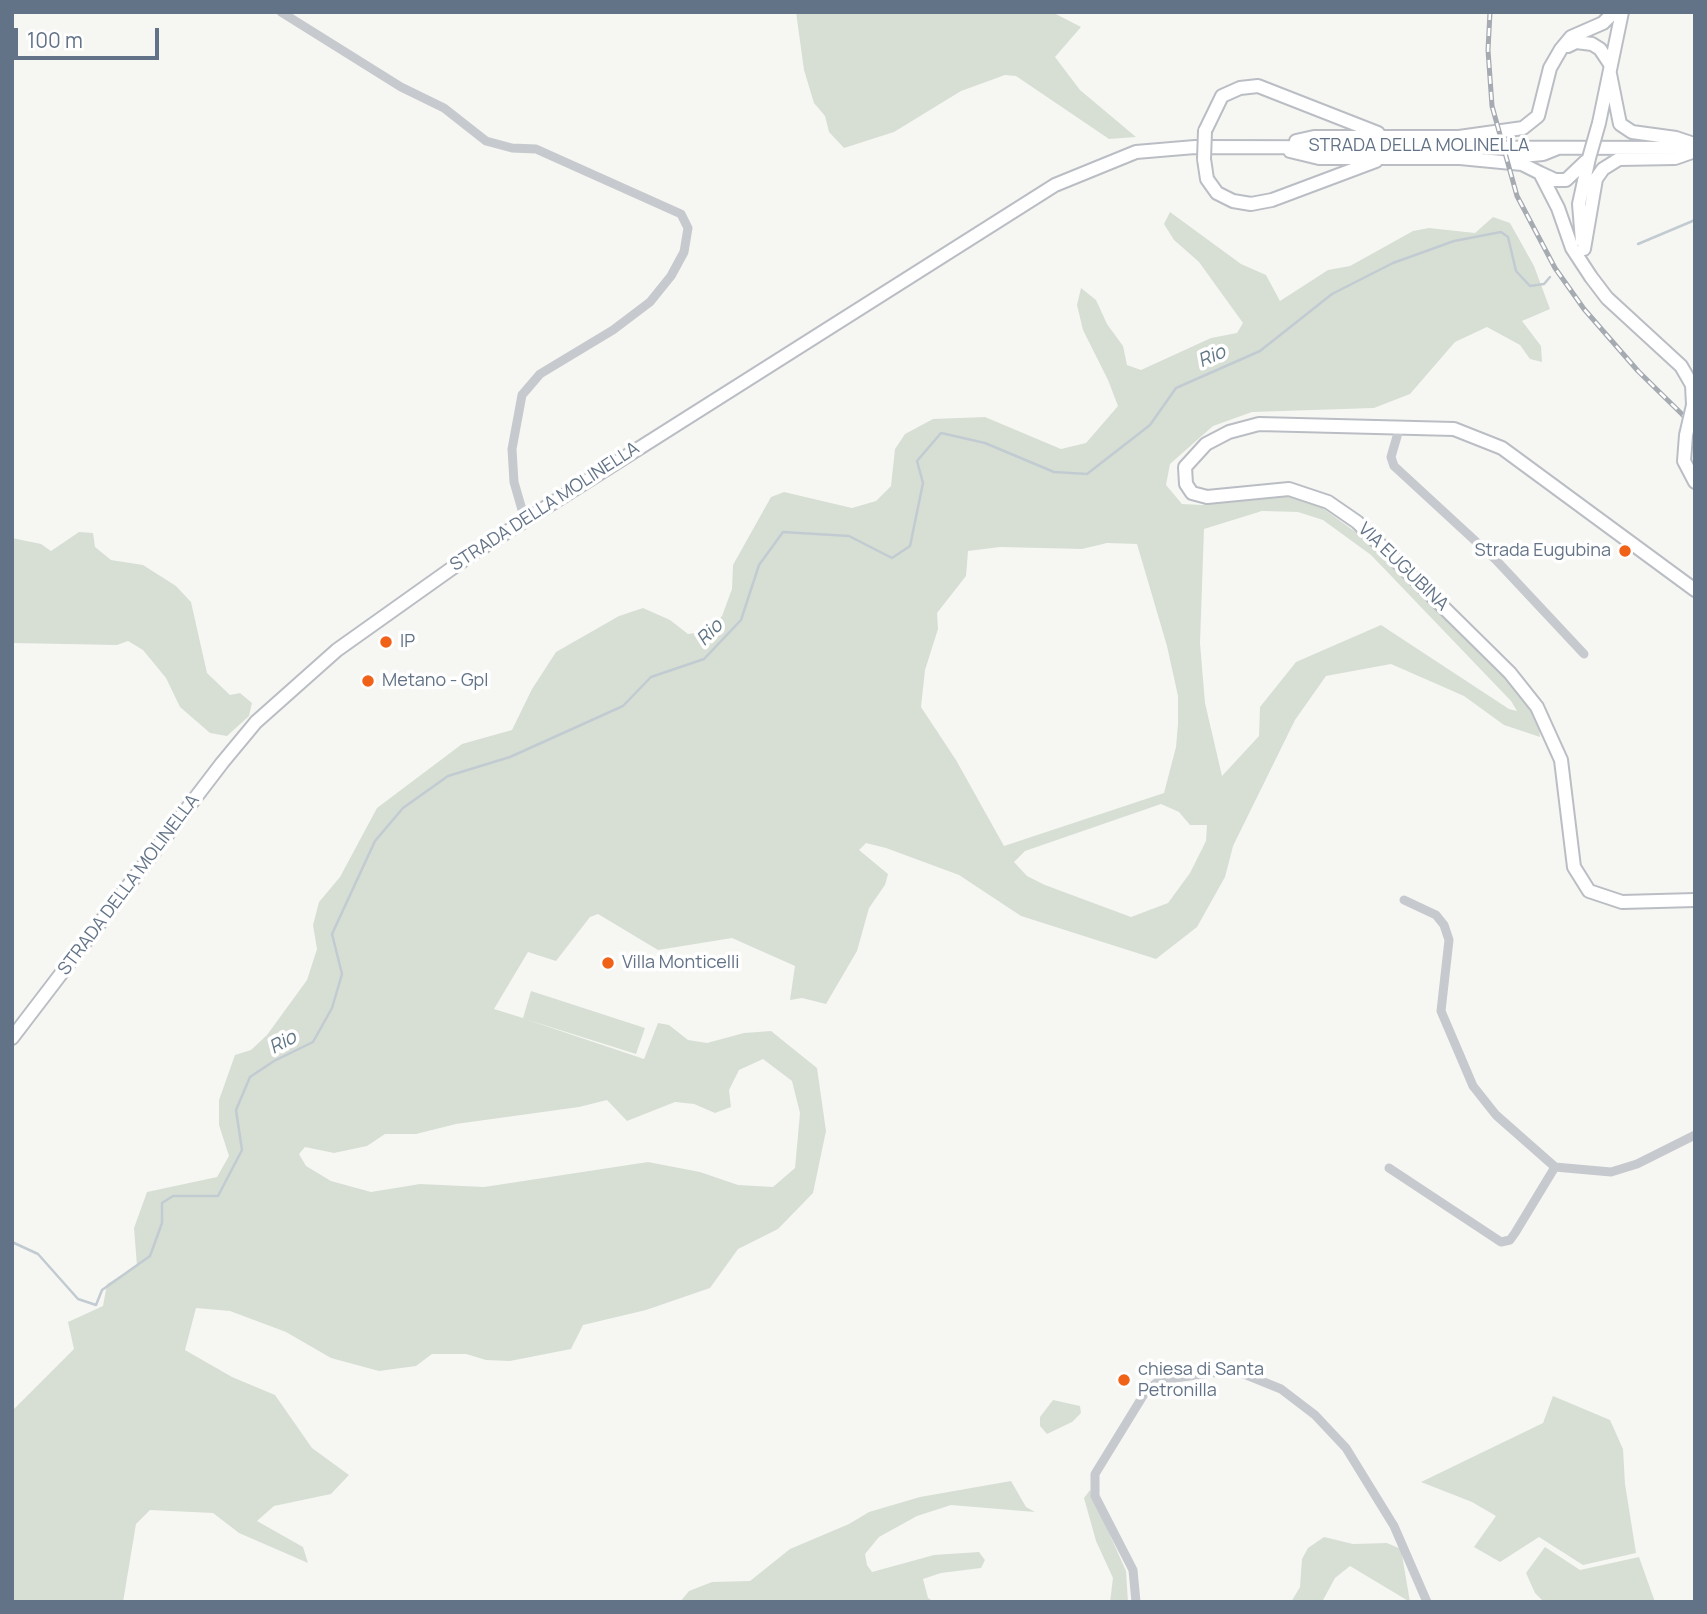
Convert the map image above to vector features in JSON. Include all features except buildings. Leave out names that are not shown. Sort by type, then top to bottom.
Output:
[{"type":"street","points":[[281,12],[401,87],[444,108],[486,141],[512,148],[536,149],[681,214],[688,228],[684,251],[671,276],[650,302],[602,338],[540,374],[522,395],[512,449],[514,482],[525,520]]},
{"type":"street","points":[[1385,136],[1459,137],[1510,132],[1531,123],[1538,116],[1550,68],[1561,49],[1571,37],[1603,23],[1614,12]]},
{"type":"street","points":[[1591,277],[1584,249],[1579,204],[1622,12]]},
{"type":"street","points":[[1561,49],[1576,42],[1592,44],[1600,49],[1610,69],[1620,124],[1632,132],[1676,138],[1695,148]]},
{"type":"street","name":"STRADA DELLA MOLINELLA","points":[[1385,136],[1258,86],[1240,88],[1222,96],[1205,131],[1204,159],[1207,179],[1217,193],[1233,201],[1251,204],[1272,200],[1387,158]]},
{"type":"street","name":"STRADA DELLA MOLINELLA","points":[[1273,146],[1314,137],[1385,136]]},
{"type":"street","name":"STRADA DELLA MOLINELLA","points":[[1459,137],[1528,139],[1565,145]]},
{"type":"street","name":"STRADA DELLA MOLINELLA","points":[[12,1038],[257,722],[337,650],[424,586],[525,520],[1055,185],[1136,152],[1195,147],[1565,145],[1695,148]]},
{"type":"street","name":"STRADA DELLA MOLINELLA","points":[[1460,158],[1543,154],[1565,145]]},
{"type":"street","name":"STRADA DELLA MOLINELLA","points":[[1273,146],[1319,158],[1387,158]]},
{"type":"street","points":[[1584,249],[1596,179],[1603,169],[1619,159],[1675,158],[1695,148]]},
{"type":"street","points":[[1387,158],[1460,158],[1522,164],[1555,180],[1566,180],[1580,171],[1589,158]]},
{"type":"street","points":[[1540,173],[1558,208],[1572,248],[1591,277],[1607,298],[1681,366],[1692,385],[1684,461],[1695,482]]},
{"type":"street","name":"VIA EUGUBINA","points":[[1695,590],[1502,448],[1454,429],[1259,424],[1228,432],[1206,444],[1185,467],[1185,484],[1192,492],[1207,497],[1289,489],[1328,502],[1357,522],[1510,673],[1537,707],[1561,760],[1574,867],[1589,891],[1622,902],[1695,900]]},
{"type":"street","points":[[1400,426],[1391,457],[1394,466],[1496,560],[1584,654]]},
{"type":"street","points":[[1404,900],[1436,915],[1444,925],[1448,940],[1441,1011],[1473,1086],[1496,1115],[1555,1167],[1611,1172],[1637,1164],[1695,1135]]},
{"type":"street","points":[[1389,1168],[1501,1242],[1510,1240],[1555,1167]]},
{"type":"street","points":[[1136,1602],[1133,1570],[1095,1496],[1096,1474],[1146,1391],[1160,1380],[1234,1370],[1281,1389],[1315,1415],[1346,1448],[1394,1526],[1427,1602]]},
{"type":"shaded area","points":[[796,12],[1052,12],[1081,27],[1055,57],[1080,90],[1136,137],[1109,139],[1016,76],[1005,75],[961,91],[894,132],[844,148],[829,132],[825,116],[814,103],[804,70]]},
{"type":"shaded area","points":[[1170,212],[1241,264],[1266,275],[1280,301],[1328,270],[1350,266],[1413,231],[1429,228],[1475,233],[1493,217],[1510,223],[1534,266],[1550,309],[1522,321],[1541,346],[1542,362],[1530,359],[1520,345],[1487,327],[1455,342],[1410,394],[1374,408],[1252,412],[1213,426],[1170,464],[1166,485],[1182,504],[1202,505],[1267,495],[1310,499],[1375,546],[1508,676],[1539,724],[1540,737],[1504,725],[1464,696],[1391,664],[1326,676],[1295,720],[1233,846],[1225,877],[1197,927],[1156,959],[1021,916],[959,875],[866,843],[859,850],[888,874],[885,885],[869,908],[857,951],[826,1004],[802,998],[790,1000],[795,966],[732,938],[658,950],[598,914],[590,917],[556,961],[528,952],[494,1009],[523,1018],[531,991],[645,1028],[636,1054],[525,1019],[644,1059],[658,1023],[669,1025],[688,1040],[707,1043],[744,1033],[771,1031],[817,1068],[826,1131],[813,1193],[778,1229],[738,1249],[710,1288],[646,1310],[583,1325],[571,1349],[510,1361],[486,1360],[466,1354],[432,1354],[416,1366],[379,1371],[331,1358],[286,1332],[230,1311],[196,1308],[185,1350],[232,1377],[275,1395],[312,1448],[349,1475],[331,1494],[274,1506],[257,1521],[303,1547],[308,1563],[239,1533],[213,1513],[150,1510],[136,1524],[123,1602],[12,1602],[12,1411],[74,1349],[68,1322],[103,1306],[107,1284],[137,1266],[134,1228],[147,1192],[217,1177],[229,1156],[219,1125],[219,1100],[235,1055],[251,1050],[267,1035],[307,980],[317,949],[313,925],[319,902],[340,877],[377,808],[462,744],[512,730],[532,689],[556,652],[619,616],[643,608],[670,620],[688,634],[707,631],[722,616],[732,589],[733,565],[771,497],[784,492],[852,508],[876,501],[891,486],[895,449],[905,434],[933,419],[985,417],[1061,449],[1086,443],[1118,406],[1083,330],[1077,305],[1081,288],[1096,300],[1107,324],[1123,346],[1127,365],[1141,370],[1211,338],[1237,333],[1243,323],[1199,262],[1174,240],[1164,224]],"holes":[[[1262,511],[1298,512],[1323,520],[1371,555],[1511,701],[1517,711],[1509,709],[1381,625],[1296,662],[1260,707],[1259,736],[1222,776],[1205,703],[1200,643],[1204,529]],[[1107,543],[1137,544],[1167,646],[1178,696],[1176,747],[1164,793],[1004,846],[956,760],[921,707],[925,670],[938,629],[937,613],[966,576],[968,551],[1000,547],[1082,549]],[[1161,804],[1179,812],[1190,825],[1207,825],[1206,841],[1190,873],[1168,903],[1131,917],[1027,876],[1014,862],[1025,851]],[[763,1059],[792,1081],[800,1113],[795,1168],[773,1187],[738,1185],[700,1172],[648,1162],[484,1187],[420,1184],[371,1192],[331,1181],[306,1166],[299,1154],[305,1147],[334,1153],[367,1146],[385,1134],[416,1134],[456,1124],[579,1107],[607,1100],[627,1121],[675,1102],[694,1104],[715,1113],[731,1107],[729,1090],[739,1070]]]},
{"type":"shaded area","points":[[79,532],[93,533],[95,547],[111,560],[143,565],[176,586],[191,602],[207,673],[230,695],[240,693],[252,703],[249,716],[227,736],[210,733],[180,707],[166,678],[143,650],[128,641],[117,645],[12,643],[12,538],[41,544],[51,551]]},
{"type":"shaded area","points":[[1553,1396],[1610,1420],[1623,1449],[1625,1484],[1636,1553],[1583,1565],[1539,1537],[1500,1562],[1474,1547],[1496,1516],[1472,1502],[1421,1482],[1543,1423]]},
{"type":"shaded area","points":[[1053,1400],[1080,1406],[1081,1413],[1072,1422],[1047,1434],[1040,1426],[1040,1417]]},
{"type":"shaded area","points":[[1011,1481],[1026,1507],[1035,1512],[951,1505],[917,1516],[879,1537],[865,1554],[867,1565],[872,1572],[934,1555],[979,1552],[985,1560],[981,1568],[941,1573],[923,1579],[928,1598],[934,1602],[680,1602],[689,1591],[712,1582],[750,1581],[790,1549],[849,1524],[869,1512],[920,1497]]},
{"type":"shaded area","points":[[1090,1490],[1126,1571],[1128,1602],[1110,1602],[1113,1578],[1096,1541],[1084,1498]]},
{"type":"shaded area","points":[[1324,1537],[1353,1544],[1387,1543],[1401,1549],[1410,1602],[1350,1566],[1335,1578],[1322,1602],[1291,1602],[1300,1587],[1302,1559],[1308,1548]]},
{"type":"shaded area","points":[[1545,1547],[1580,1570],[1639,1557],[1655,1602],[1544,1602],[1535,1593],[1526,1573]]},
{"type":"waterway","name":"Rio","points":[[1638,244],[1695,220]]},
{"type":"waterway","name":"Rio","points":[[12,1242],[38,1254],[78,1299],[96,1305],[102,1290],[150,1256],[162,1223],[162,1203],[173,1196],[218,1196],[242,1150],[236,1110],[250,1077],[274,1061],[313,1042],[332,1008],[342,974],[332,934],[375,841],[403,808],[448,776],[510,757],[623,706],[651,677],[704,659],[741,620],[759,565],[783,532],[849,536],[892,558],[910,546],[923,483],[917,461],[941,433],[985,443],[1054,472],[1087,474],[1150,425],[1176,388],[1260,351],[1332,294],[1393,263],[1454,241],[1501,232],[1508,237],[1516,271],[1530,286],[1544,284],[1550,277]]},
{"type":"railway","points":[[1490,12],[1488,50],[1492,106],[1517,196],[1555,268],[1584,309],[1638,371],[1695,427]]},
{"type":"place","name":"Strada Eugubina","points":[[1625,551]]},
{"type":"place","name":"IP","points":[[386,642]]},
{"type":"place","name":"Metano - Gpl","points":[[368,681]]},
{"type":"place","name":"Villa Monticelli","points":[[608,963]]},
{"type":"place","name":"chiesa di Santa Petronilla","points":[[1124,1380]]}]
